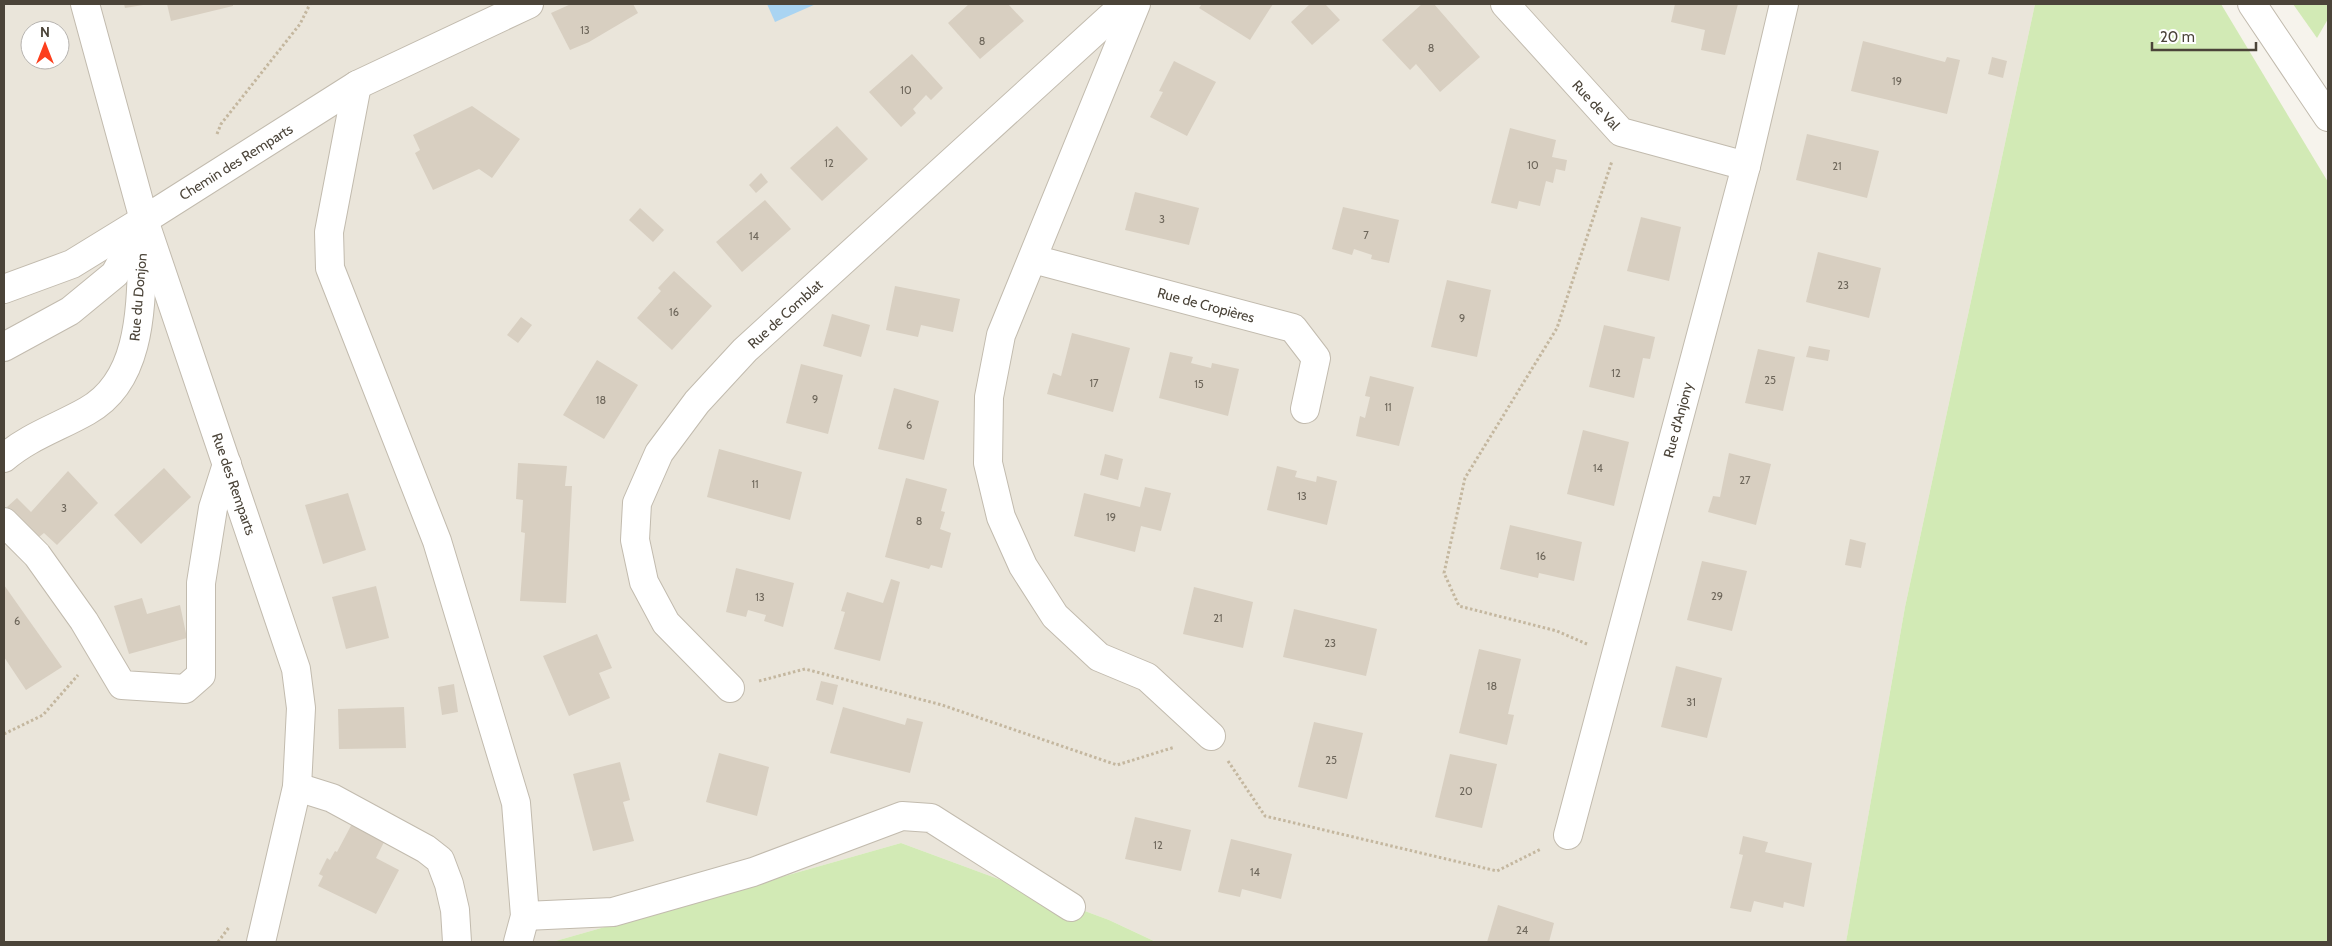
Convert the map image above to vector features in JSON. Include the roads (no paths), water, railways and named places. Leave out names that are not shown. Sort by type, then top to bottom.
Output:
[{"type":"street","points":[[4,347],[70,311],[115,274],[144,220],[85,4]]},
{"type":"street","name":"Chemin des Remparts","points":[[4,289],[72,264],[357,85],[529,4]]},
{"type":"street","name":"Rue de Comblat","points":[[730,688],[666,623],[644,582],[635,540],[638,503],[659,453],[697,402],[745,350],[1125,4]]},
{"type":"street","points":[[1136,4],[1002,335],[989,396],[988,463],[1002,516],[1023,566],[1055,616],[1099,657],[1147,677],[1212,736]]},
{"type":"street","name":"Rue de Val","points":[[1505,4],[1621,132],[1746,166]]},
{"type":"street","name":"Rue d'Anjony","points":[[1568,835],[1746,166],[1784,4]]},
{"type":"street","points":[[2252,4],[2328,117]]},
{"type":"street","points":[[357,85],[329,232],[330,268],[436,541],[516,803],[525,916],[518,942]]},
{"type":"street","name":"Rue du Donjon","points":[[4,458],[16,447],[88,410],[106,397],[119,380],[132,351],[138,315],[144,220]]},
{"type":"street","name":"Rue des Remparts","points":[[144,220],[296,669],[301,708],[297,787],[261,942]]},
{"type":"street","name":"Rue de Cropières","points":[[1033,259],[1293,328],[1316,358],[1305,409]]},
{"type":"street","points":[[4,522],[37,555],[84,621],[122,685],[185,689],[201,675],[201,583],[213,508],[227,464]]},
{"type":"street","points":[[297,787],[332,798],[426,849],[440,860],[449,884],[455,910],[457,942]]},
{"type":"street","points":[[525,916],[613,912],[753,872],[902,816],[931,818],[1071,907]]},
{"type":"water","points":[[767,4],[816,4],[775,22]]}]
